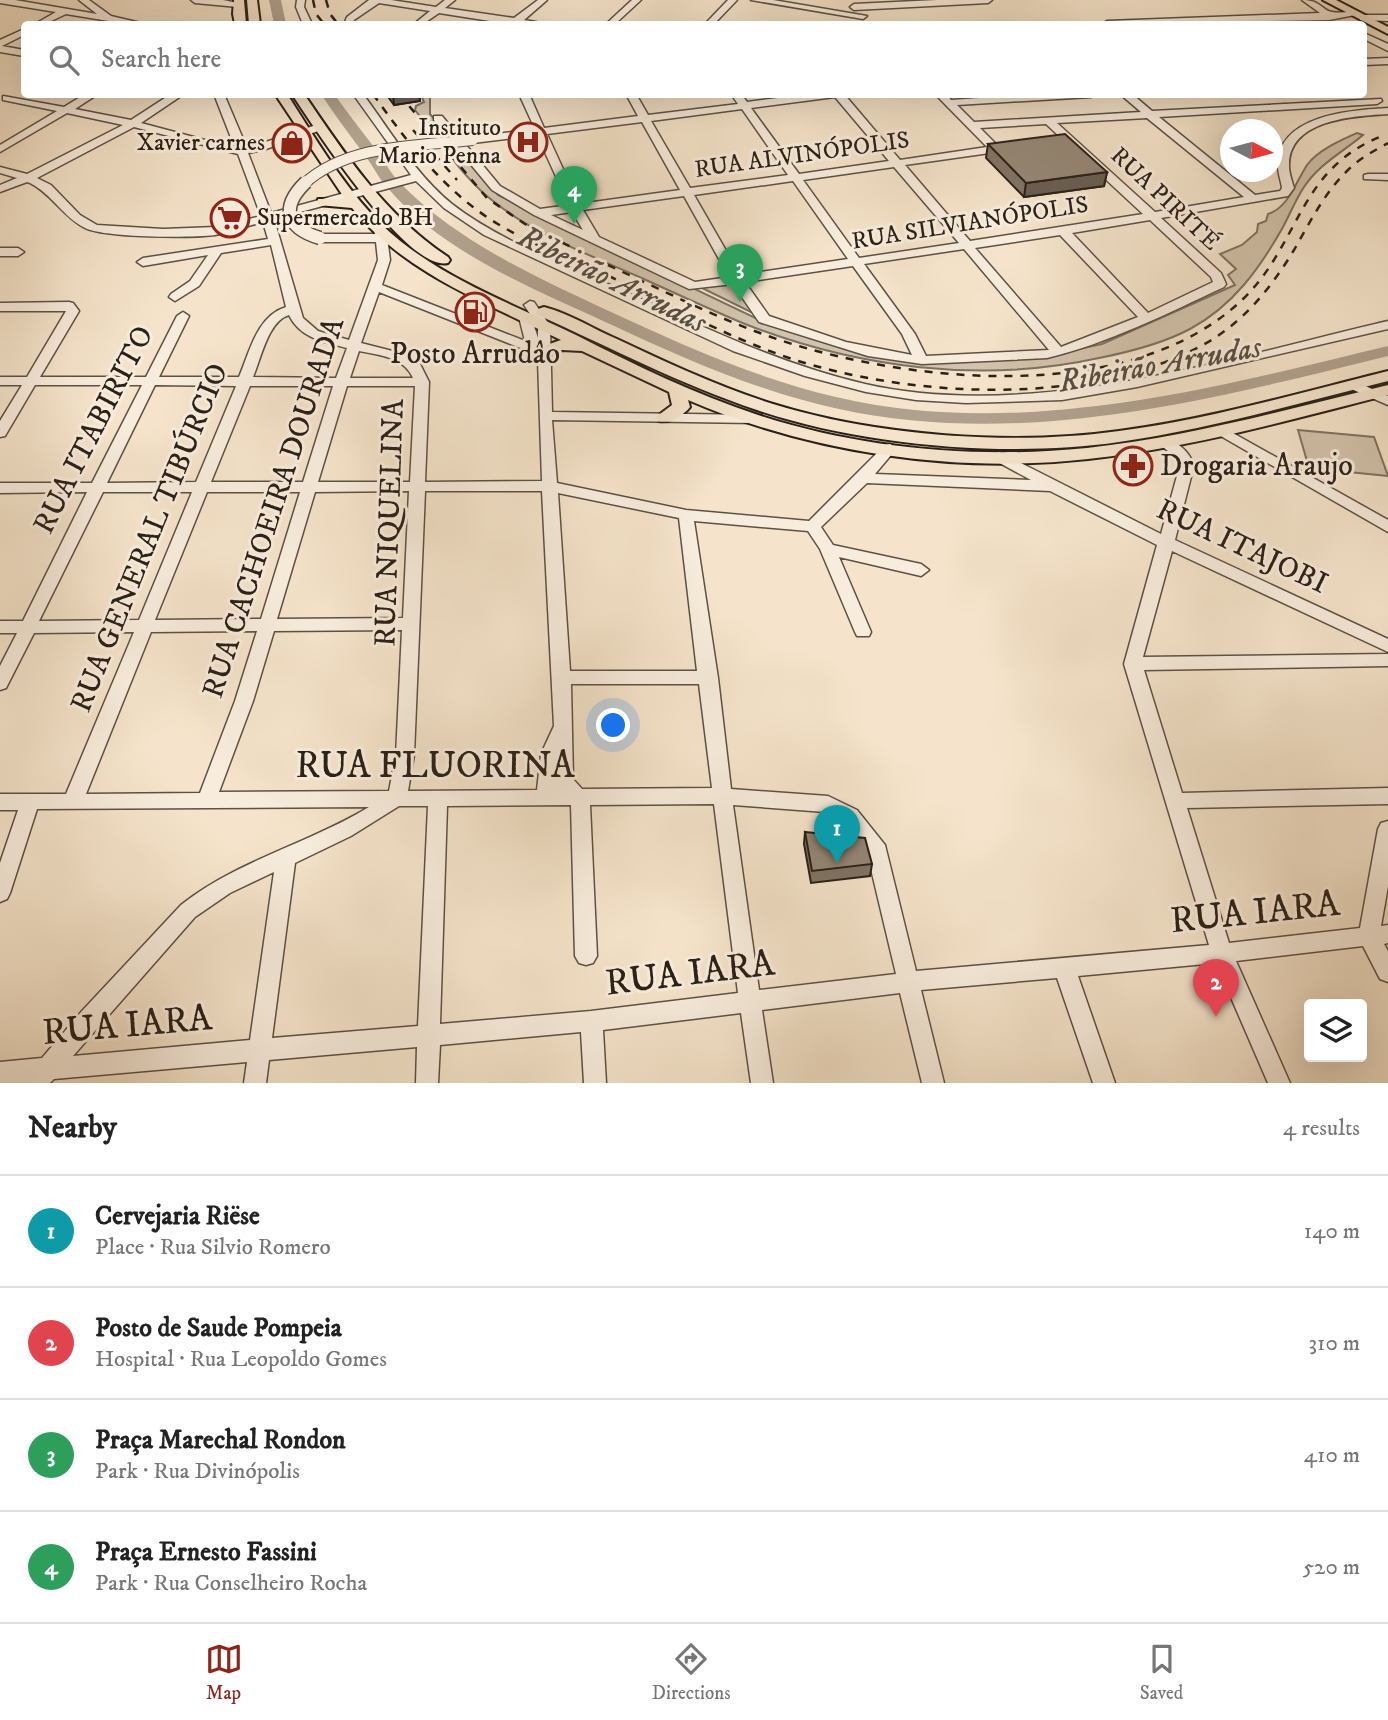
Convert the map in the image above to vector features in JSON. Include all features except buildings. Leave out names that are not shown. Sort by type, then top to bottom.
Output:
[{"type":"main road","points":[[252,0],[255,21]]},
{"type":"main road","points":[[1328,0],[1388,26]]},
{"type":"main road","points":[[1339,0],[1388,31]]},
{"type":"main road","points":[[239,2],[242,21]]},
{"type":"main road","points":[[284,98],[381,232],[433,270],[584,346],[677,388],[755,419],[890,448],[999,457],[1069,455],[1166,444],[1388,376]]},
{"type":"main road","points":[[301,98],[320,128],[353,193],[436,256],[533,319],[755,404],[819,421],[891,434],[1034,443],[1218,426],[1384,395]]},
{"type":"main road","points":[[320,202],[353,193]]},
{"type":"main road","points":[[539,350],[560,345],[584,346]]},
{"type":"main road","points":[[665,417],[681,407],[677,388]]},
{"type":"main road","points":[[755,419],[819,421]]},
{"type":"street","points":[[0,0],[110,21]]},
{"type":"street","points":[[83,0],[114,21]]},
{"type":"street","points":[[195,0],[239,2]]},
{"type":"street","points":[[301,0],[300,7],[307,21]]},
{"type":"street","points":[[351,21],[376,0],[503,21]]},
{"type":"street","points":[[422,21],[451,0]]},
{"type":"street","points":[[517,21],[543,0]]},
{"type":"street","points":[[613,21],[637,0]]},
{"type":"street","points":[[712,21],[733,0]]},
{"type":"street","points":[[755,0],[815,13],[863,16]]},
{"type":"street","points":[[815,13],[827,0]]},
{"type":"street","points":[[850,4],[988,0]]},
{"type":"street","points":[[1306,0],[1318,6],[1335,21]]},
{"type":"street","points":[[850,4],[868,21]]},
{"type":"street","points":[[83,15],[93,14],[96,9]]},
{"type":"street","points":[[45,21],[65,11]]},
{"type":"street","points":[[1210,21],[1326,15],[1388,18]]},
{"type":"street","points":[[0,47],[21,34]]},
{"type":"street","points":[[1367,38],[1388,48]]},
{"type":"street","points":[[1367,41],[1374,41]]},
{"type":"street","points":[[0,47],[21,52]]},
{"type":"street","points":[[1367,62],[1388,61]]},
{"type":"street","points":[[3,100],[21,90]]},
{"type":"street","points":[[0,149],[86,98]]},
{"type":"street","points":[[0,189],[27,179],[134,124],[172,98]]},
{"type":"street","points":[[221,98],[276,241],[293,309]]},
{"type":"street","points":[[361,98],[418,177],[448,206],[520,249],[738,348],[810,373],[866,388],[915,396],[966,400],[1062,396],[1137,383],[1388,325]]},
{"type":"street","points":[[526,98],[575,207],[593,237]]},
{"type":"street","points":[[633,98],[737,280],[764,319],[868,352],[922,360],[1027,356],[1058,352],[1101,338],[1146,318],[1063,230]]},
{"type":"street","points":[[739,98],[908,334],[922,360]]},
{"type":"street","points":[[381,232],[355,237],[320,238],[308,235],[293,227],[289,214],[295,194],[318,172],[364,155],[812,98]]},
{"type":"street","points":[[841,98],[1058,352]]},
{"type":"street","points":[[944,99],[973,98]]},
{"type":"street","points":[[1130,98],[1254,200]]},
{"type":"street","points":[[1252,98],[1262,107]]},
{"type":"street","points":[[944,99],[995,149]]},
{"type":"street","points":[[3,100],[134,124],[243,152],[320,128]]},
{"type":"street","points":[[971,125],[1388,100]]},
{"type":"street","name":"RUA SILVIANÓPOLIS","points":[[593,237],[693,286],[1254,200],[1287,191],[1284,162],[1297,133],[1326,119],[1388,111]]},
{"type":"street","points":[[438,118],[496,188],[538,213],[593,237]]},
{"type":"street","name":"RUA PIRITÉ","points":[[1048,120],[1065,141],[1153,216],[1221,281],[1218,286],[1187,302],[1146,318]]},
{"type":"street","name":"RUA ALVINÓPOLIS","points":[[538,213],[1020,146]]},
{"type":"street","points":[[0,170],[51,190],[79,222],[95,228],[198,233],[268,219],[333,195],[353,193],[418,177]]},
{"type":"street","points":[[1368,177],[1388,177]]},
{"type":"street","name":"RUA CACHOEIRA DOURADA","points":[[206,802],[244,701],[342,380],[384,260],[381,232]]},
{"type":"street","points":[[143,262],[276,241]]},
{"type":"street","points":[[175,297],[191,287],[216,251]]},
{"type":"street","points":[[0,252],[18,252]]},
{"type":"street","points":[[374,286],[539,350]]},
{"type":"street","points":[[0,307],[73,308],[33,381],[0,433]]},
{"type":"street","points":[[0,321],[17,307]]},
{"type":"street","name":"RUA NIQUELINA","points":[[293,309],[295,318],[310,332],[404,358],[415,367],[422,382],[405,755],[397,798]]},
{"type":"street","name":"RUA GENERAL TIBÚRCIO","points":[[73,802],[270,320],[277,314],[293,309]]},
{"type":"street","name":"RUA ITABIRITO","points":[[0,683],[183,316]]},
{"type":"street","points":[[506,338],[533,319],[544,374],[562,677],[564,780],[580,799],[586,956]]},
{"type":"street","points":[[0,381],[422,382]]},
{"type":"street","points":[[1354,385],[1384,395]]},
{"type":"street","points":[[545,416],[755,419]]},
{"type":"street","points":[[1218,426],[1388,527]]},
{"type":"street","points":[[1166,444],[1187,461],[1133,664],[1222,953],[1279,1083]]},
{"type":"street","points":[[0,488],[549,486],[686,515],[813,526],[890,448]]},
{"type":"street","name":"RUA ITAJOBI","points":[[999,457],[1103,513],[1388,646]]},
{"type":"street","points":[[863,478],[1058,487]]},
{"type":"street","points":[[686,515],[709,678],[720,796],[762,1083]]},
{"type":"street","points":[[813,526],[828,549],[863,632]]},
{"type":"street","points":[[828,549],[921,570]]},
{"type":"street","points":[[0,627],[412,624]]},
{"type":"street","points":[[1133,664],[1388,660]]},
{"type":"street","points":[[562,677],[709,678]]},
{"type":"street","points":[[545,799],[550,754],[561,730]]},
{"type":"street","name":"RUA FLUORINA","points":[[0,802],[720,796],[828,804],[850,816],[874,845],[907,982]]},
{"type":"street","points":[[1177,801],[1388,796]]},
{"type":"street","points":[[43,1075],[90,1018],[204,897],[228,883],[359,822],[397,798]]},
{"type":"street","points":[[427,1083],[438,799]]},
{"type":"street","points":[[0,893],[30,802]]},
{"type":"street","points":[[1388,829],[1378,935],[1388,972]]},
{"type":"street","points":[[255,1083],[286,858]]},
{"type":"street","name":"RUA IARA","points":[[0,1073],[43,1075],[258,1049],[591,1021],[907,982],[1222,953],[1378,935]]},
{"type":"street","points":[[1064,966],[1104,1083]]},
{"type":"street","points":[[907,982],[933,1083]]},
{"type":"street","points":[[591,1021],[595,1083]]},
{"type":"shaded area","points":[[422,98],[430,98],[430,114],[498,195],[766,323],[922,361],[1055,354],[1102,344],[1235,285],[1228,275],[1236,269],[1220,254],[1242,245],[1257,232],[1258,224],[1266,221],[1268,214],[1281,206],[1307,165],[1317,155],[1357,133],[1363,135],[1310,179],[1274,242],[1244,285],[1219,309],[1190,329],[1145,347],[1099,358],[1055,366],[965,370],[875,361],[788,339],[745,324],[559,241],[504,210],[468,177],[415,110],[416,106],[424,102]]},
{"type":"shaded area","points":[[737,281],[761,317],[698,286]]},
{"type":"shaded area","points":[[1298,430],[1374,437],[1388,476],[1309,468]]},
{"type":"waterway","name":"Ribeirão Arrudas","points":[[275,0],[279,21]]},
{"type":"waterway","name":"Ribeirão Arrudas","points":[[330,98],[393,185],[443,228],[498,263],[679,349],[773,386],[839,404],[938,417],[1003,418],[1068,414],[1196,395],[1388,351]]},
{"type":"railway","points":[[313,0],[316,14],[322,21]]},
{"type":"railway","points":[[326,0],[330,14],[336,21]]},
{"type":"railway","points":[[376,98],[407,140],[458,195],[523,238],[766,350],[837,371],[889,382],[943,388],[998,390],[1053,387],[1107,379],[1157,365],[1203,345],[1231,326],[1266,291],[1325,198],[1348,170],[1388,143]]},
{"type":"railway","points":[[402,98],[487,198],[525,224],[573,248]]},
{"type":"railway","points":[[413,130],[457,180]]},
{"type":"railway","points":[[608,265],[760,333],[813,350],[865,362],[920,371],[979,376],[1038,375],[1096,368],[1150,354],[1200,331],[1243,299],[1262,277],[1317,186],[1334,166],[1356,149],[1385,135]]},
{"type":"place","name":"Instituto Mario Penna","points":[[528,142]]},
{"type":"place","name":"Xavier carnes","points":[[292,143]]},
{"type":"place","name":"Supermercado BH","points":[[230,218]]},
{"type":"place","name":"Praça Ernesto Fassini","points":[[574,224]]},
{"type":"place","name":"Praça Marechal Rondon","points":[[740,302]]},
{"type":"place","name":"Posto Arrudâo","points":[[475,312]]},
{"type":"place","name":"Drogaria Araujo","points":[[1133,466]]},
{"type":"place","name":"Cervejaria Riëse","points":[[837,863]]},
{"type":"place","name":"Posto de Saude Pompeia","points":[[1216,1017]]}]
